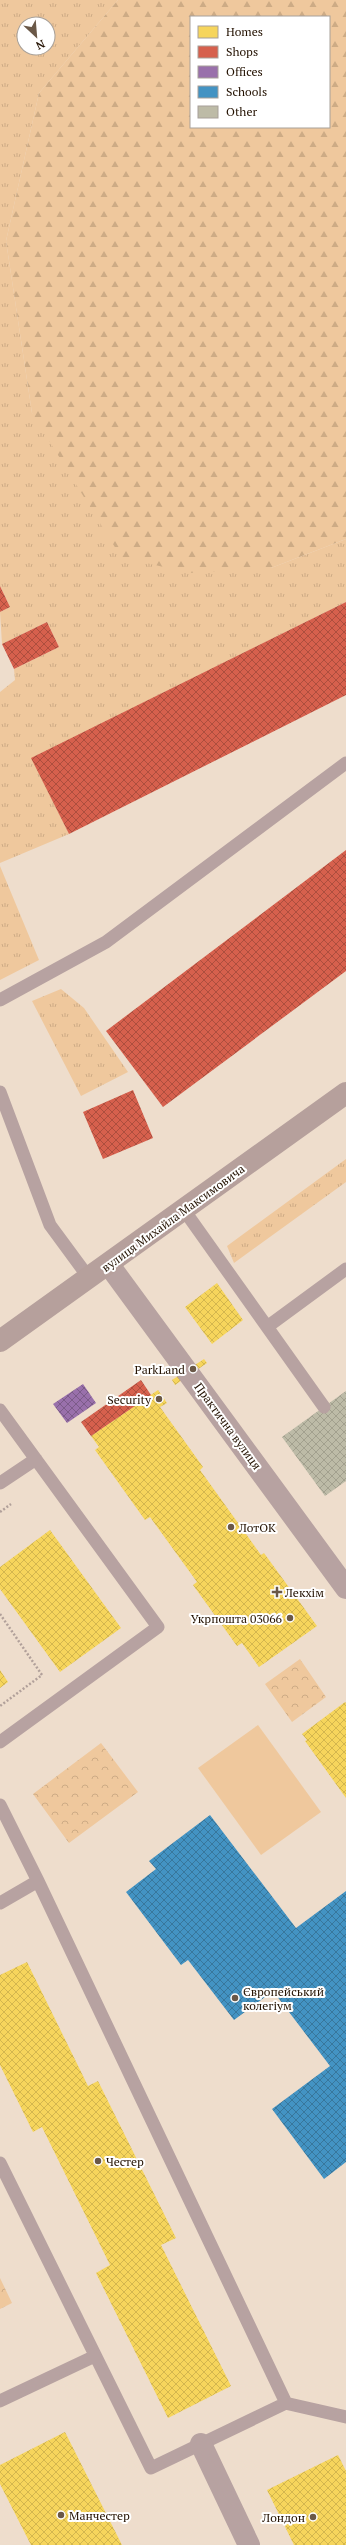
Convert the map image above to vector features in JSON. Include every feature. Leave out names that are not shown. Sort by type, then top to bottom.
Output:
[{"type":"main road","name":"вулиця Михайла Максимовича","points":[[0,1341],[346,1093]]},
{"type":"street","name":"Практична вулиця","points":[[108,1265],[346,1588]]},
{"type":"street","points":[[202,2444],[249,2545]]},
{"type":"lane","points":[[0,1000],[106,942],[346,763]]},
{"type":"lane","points":[[0,1092],[50,1225],[89,1278]]},
{"type":"lane","points":[[184,1210],[324,1407]]},
{"type":"lane","points":[[267,1327],[346,1269]]},
{"type":"lane","points":[[0,1410],[158,1626],[0,1742]]},
{"type":"lane","points":[[0,1483],[36,1459]]},
{"type":"lane","points":[[0,1805],[38,1881],[285,2403]]},
{"type":"lane","points":[[0,1904],[38,1881]]},
{"type":"lane","points":[[0,2163],[151,2468],[285,2403],[346,2417]]},
{"type":"lane","points":[[0,2400],[95,2356]]},
{"type":"path","points":[[0,1614],[42,1675],[0,1706]]},
{"type":"green space","points":[[0,0],[118,0],[39,93],[6,241],[32,413],[271,568],[346,539],[346,602],[32,758],[69,834],[0,863],[0,692],[15,680],[14,669],[59,647],[47,622],[2,644],[0,612],[10,607],[0,586]]},
{"type":"green space","points":[[118,0],[346,0],[346,539],[271,568],[189,573],[121,557],[32,413],[6,241],[39,93]]},
{"type":"green space","points":[[0,866],[39,960],[0,980]]},
{"type":"green space","points":[[61,989],[84,1008],[128,1072],[81,1096],[32,1001]]},
{"type":"green space","points":[[346,1159],[346,1182],[234,1263],[227,1246]]},
{"type":"green space","points":[[300,1659],[326,1697],[292,1722],[265,1684]]},
{"type":"green space","points":[[258,1725],[321,1812],[261,1855],[198,1768]]},
{"type":"green space","points":[[101,1743],[138,1792],[69,1843],[33,1794]]},
{"type":"green space","points":[[0,2278],[12,2303],[0,2309]]},
{"type":"building: Homes","points":[[217,1283],[243,1320],[212,1344],[185,1307]]},
{"type":"building: Homes","name":"ParkLand","points":[[204,1359],[207,1363],[175,1385],[172,1380]]},
{"type":"building: Homes","points":[[158,1390],[167,1403],[160,1407],[203,1467],[200,1470],[261,1555],[264,1553],[317,1626],[259,1667],[242,1643],[237,1646],[193,1585],[197,1582],[150,1517],[145,1520],[95,1450],[99,1447],[91,1436]]},
{"type":"building: Homes","points":[[50,1530],[121,1628],[60,1672],[0,1589],[0,1567]]},
{"type":"building: Homes","points":[[0,1670],[8,1682],[0,1688]]},
{"type":"building: Homes","points":[[345,1702],[346,1798],[305,1741],[307,1740],[302,1734]]},
{"type":"building: Homes","name":"Честер","points":[[27,1962],[88,2086],[98,2081],[176,2238],[161,2245],[231,2386],[168,2418],[96,2273],[110,2265],[42,2127],[33,2132],[0,2065],[0,1975]]},
{"type":"building: Homes","name":"Манчестер","points":[[65,2432],[122,2545],[31,2545],[0,2484],[0,2465]]},
{"type":"building: Homes","name":"Лондон","points":[[338,2455],[346,2471],[346,2545],[294,2545],[267,2490]]},
{"type":"building: Shops","points":[[0,586],[10,607],[0,612]]},
{"type":"building: Shops","points":[[346,602],[346,695],[69,834],[31,758]]},
{"type":"building: Shops","points":[[47,622],[59,647],[14,669],[2,644]]},
{"type":"building: Shops","points":[[346,850],[346,971],[163,1107],[106,1031]]},
{"type":"building: Shops","points":[[133,1090],[153,1138],[103,1159],[83,1112]]},
{"type":"building: Shops","points":[[141,1380],[151,1395],[91,1436],[81,1422]]},
{"type":"building: Offices","points":[[83,1384],[96,1403],[67,1423],[53,1404]]},
{"type":"building: Schools","points":[[210,1815],[296,1928],[346,1891],[346,2162],[324,2179],[272,2109],[330,2066],[273,1991],[234,2020],[188,1960],[181,1965],[126,1892],[156,1869],[149,1861]]},
{"type":"building: Other","points":[[346,1391],[346,1481],[325,1496],[282,1437]]},
{"type":"place","name":"ParkLand","points":[[193,1369]]},
{"type":"place","name":"Security","points":[[159,1399]]},
{"type":"place","name":"ЛотОК","points":[[231,1527]]},
{"type":"place","name":"Лекхім","points":[[277,1592]]},
{"type":"place","name":"Укрпошта 03066","points":[[290,1618]]},
{"type":"place","name":"Європейський колегіум","points":[[235,1998]]},
{"type":"place","name":"Честер","points":[[98,2161]]},
{"type":"place","name":"Манчестер","points":[[61,2515]]},
{"type":"place","name":"Лондон","points":[[313,2517]]}]
